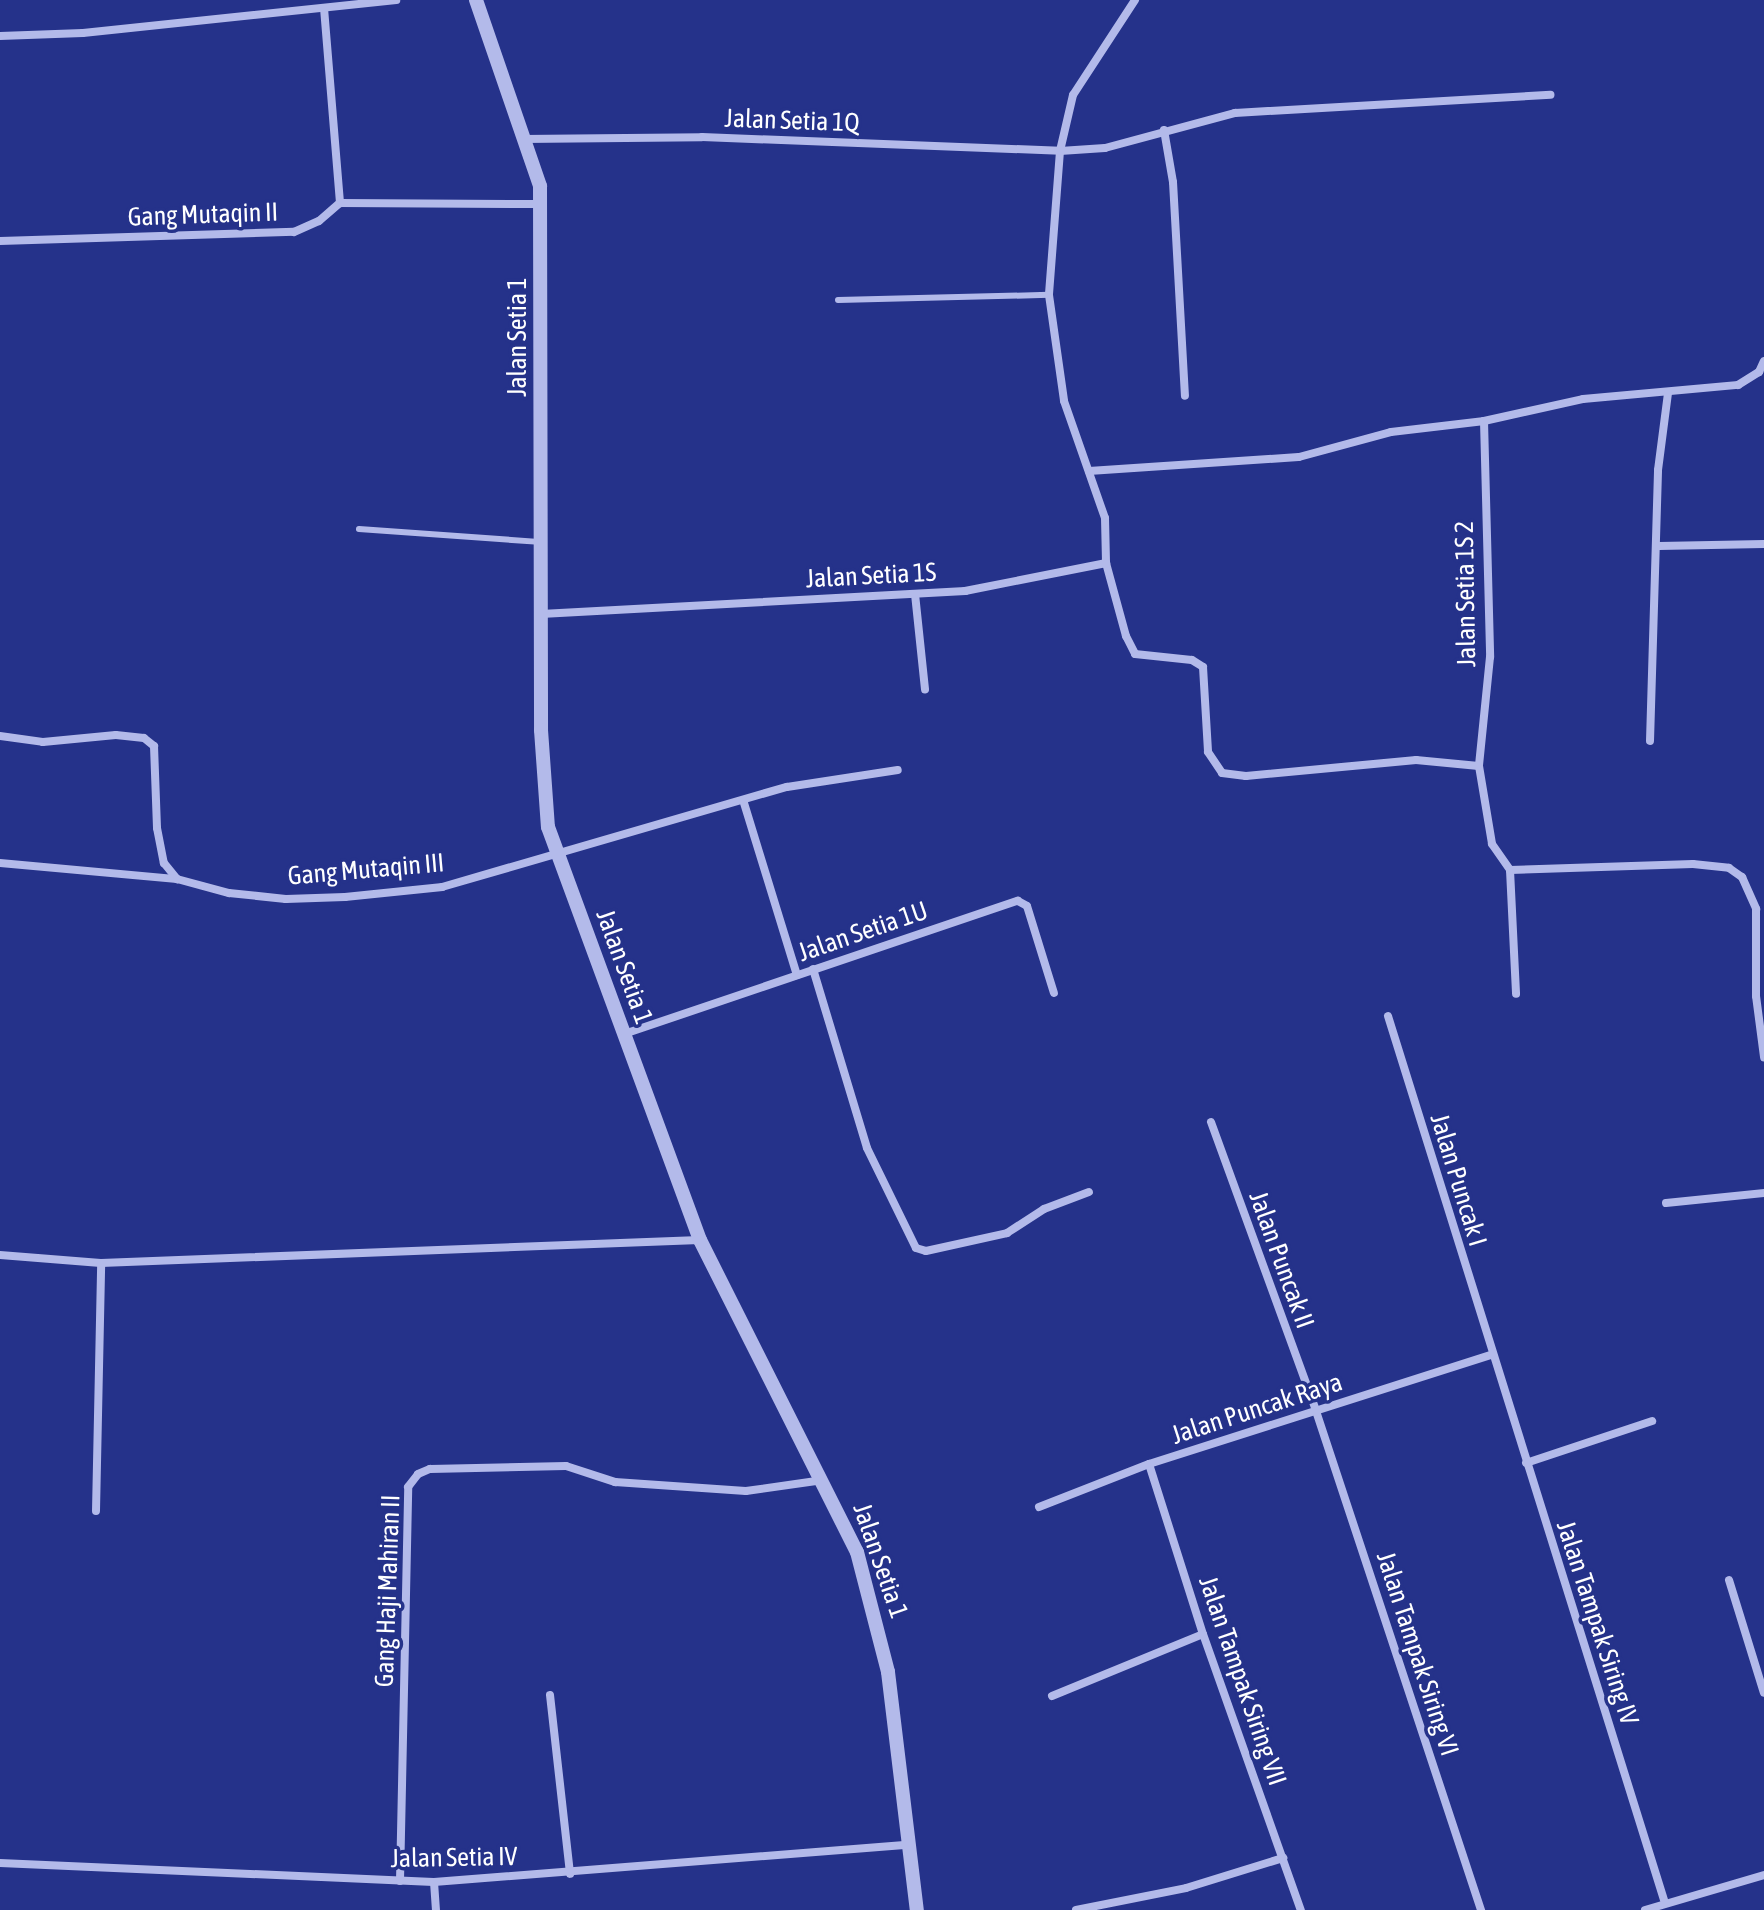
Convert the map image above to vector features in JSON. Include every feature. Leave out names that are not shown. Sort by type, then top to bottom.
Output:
[{"type":"street","points":[[0,36],[83,33],[396,0]]},
{"type":"street","name":"Jalan Setia 1","points":[[476,0],[542,204],[544,800],[557,855],[700,1240],[824,1480],[857,1552],[875,1612],[888,1672],[917,1910]]},
{"type":"street","points":[[1135,0],[1073,95],[1060,151],[1049,295],[1064,401],[1105,518],[1106,563],[1135,654],[1192,660],[1203,667],[1208,752],[1222,773],[1416,760],[1479,766]]},
{"type":"street","points":[[324,8],[340,203],[542,204]]},
{"type":"street","name":"Jalan Setia 1Q","points":[[523,139],[702,137],[1060,151],[1105,148],[1235,113],[1550,95]]},
{"type":"street","points":[[1164,130],[1173,182],[1185,396]]},
{"type":"street","name":"Gang Mutaqin II","points":[[0,241],[294,232],[340,203]]},
{"type":"street","points":[[1089,471],[1299,457],[1391,432],[1484,421],[1583,399],[1738,385],[1759,372],[1764,361]]},
{"type":"street","points":[[1650,741],[1659,546],[1658,470],[1668,393]]},
{"type":"street","name":"Jalan Setia 1S 2","points":[[1484,421],[1490,657],[1479,766],[1492,844],[1510,870]]},
{"type":"street","points":[[1659,546],[1764,544]]},
{"type":"street","name":"Jalan Setia 1S","points":[[541,614],[965,591],[1106,563]]},
{"type":"street","points":[[915,594],[925,689]]},
{"type":"street","points":[[0,736],[43,742],[116,735],[144,738],[154,746],[157,828],[164,863],[177,879]]},
{"type":"street","points":[[557,855],[744,803],[787,787],[898,770]]},
{"type":"street","points":[[744,803],[797,975]]},
{"type":"street","name":"Gang Mutaqin III","points":[[0,863],[177,879],[229,893],[345,897],[442,887],[557,855]]},
{"type":"street","points":[[1516,994],[1510,870],[1693,864],[1729,868],[1742,877],[1756,909],[1756,996],[1764,1057]]},
{"type":"street","name":"Jalan Setia 1U","points":[[624,1034],[1018,901],[1027,906],[1054,993]]},
{"type":"street","points":[[813,969],[867,1148],[916,1248],[926,1251],[1007,1233],[1044,1209],[1089,1192]]},
{"type":"street","name":"Jalan Puncak I","points":[[1388,1016],[1491,1355]]},
{"type":"street","name":"Jalan Puncak II","points":[[1211,1122],[1316,1411]]},
{"type":"street","points":[[1666,1203],[1764,1193]]},
{"type":"street","points":[[0,1255],[101,1263],[700,1240]]},
{"type":"street","points":[[96,1511],[101,1263]]},
{"type":"street","name":"Jalan Puncak Raya","points":[[1039,1507],[1149,1464],[1491,1355]]},
{"type":"street","name":"Jalan Tampak Siring IV","points":[[1491,1355],[1665,1903]]},
{"type":"street","name":"Jalan Tampak Siring VI","points":[[1316,1411],[1481,1910]]},
{"type":"street","points":[[1526,1463],[1652,1421]]},
{"type":"street","name":"Jalan Tampak Siring VII","points":[[1149,1464],[1203,1634],[1301,1910]]},
{"type":"street","name":"Gang Haji Mahiran II","points":[[400,1881],[408,1487],[418,1474],[430,1469],[566,1466],[615,1482],[746,1491],[824,1480]]},
{"type":"street","points":[[1729,1580],[1764,1693]]},
{"type":"street","points":[[1052,1696],[1203,1634]]},
{"type":"street","points":[[550,1695],[570,1874]]},
{"type":"street","name":"Jalan Setia IV","points":[[0,1863],[434,1882],[570,1874],[758,1854],[908,1845]]},
{"type":"street","points":[[1076,1910],[1186,1888],[1283,1858]]},
{"type":"street","points":[[1645,1910],[1764,1875]]},
{"type":"street","points":[[434,1882],[436,1910]]},
{"type":"lane","points":[[838,300],[1049,295]]},
{"type":"lane","points":[[359,529],[541,542]]}]
